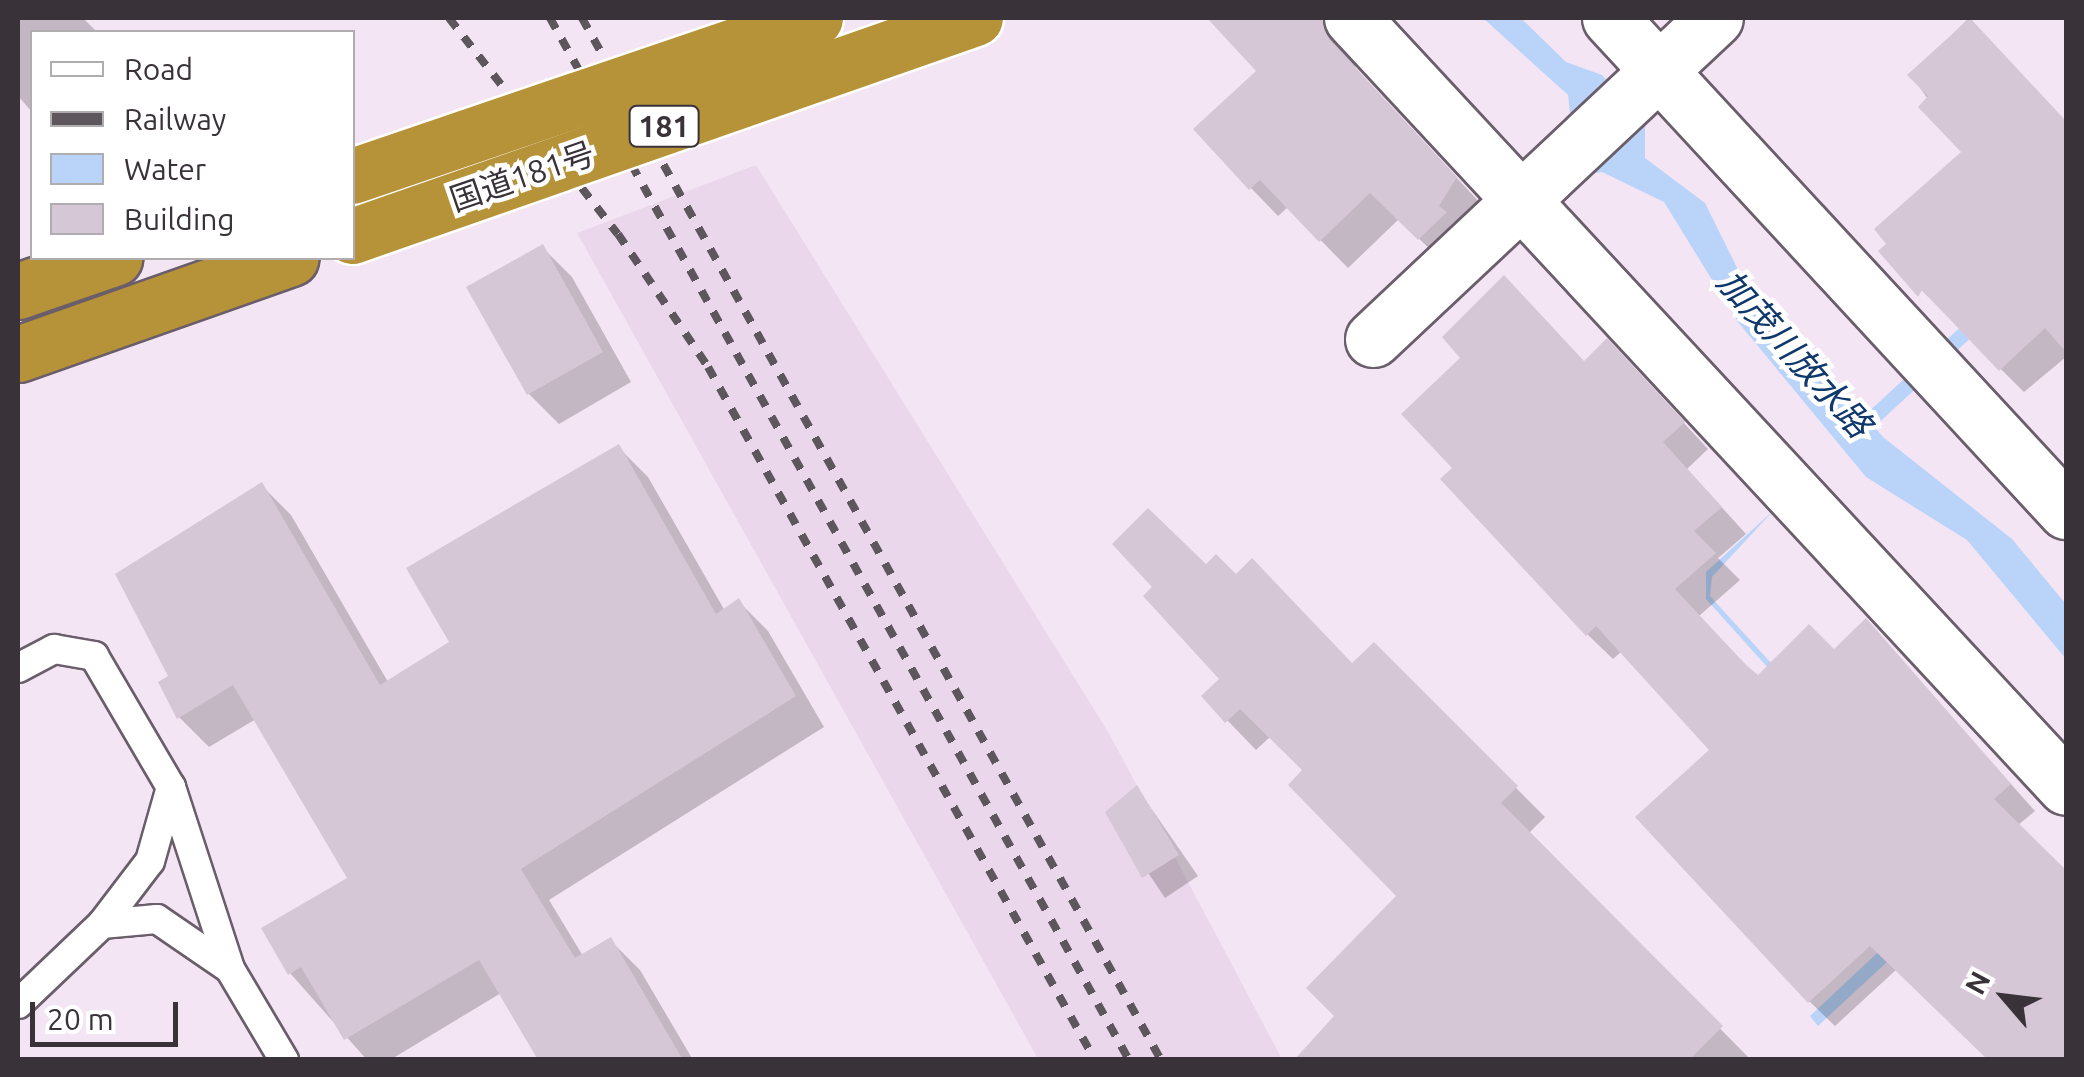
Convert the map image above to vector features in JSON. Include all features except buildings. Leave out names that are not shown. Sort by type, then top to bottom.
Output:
[{"type":"highway","name":"国道181号","points":[[355,175],[815,18]]},
{"type":"highway","name":"国道181号","points":[[355,235],[976,18]]},
{"type":"highway","points":[[18,290],[108,260]]},
{"type":"highway","points":[[18,354],[285,260]]},
{"type":"street","points":[[1352,18],[1530,186],[2066,786]]},
{"type":"street","points":[[1610,18],[1653,75],[2066,511]]},
{"type":"street","points":[[1373,339],[1530,186],[1715,18]]},
{"type":"lane","points":[[18,668],[54,648],[94,656],[172,786],[230,970],[284,1060]]},
{"type":"lane","points":[[18,1004],[102,924],[150,861],[172,786]]},
{"type":"lane","points":[[102,924],[157,919],[230,970]]},
{"type":"shaded area","points":[[756,165],[1110,735],[1282,1059],[1038,1059],[577,233]]},
{"type":"water","name":"加茂川放水路","points":[[1483,18],[1521,18],[1566,62],[1602,75],[1645,122],[1645,158],[1705,203],[1756,306],[1809,348],[1883,437],[2012,539],[2065,603],[2066,659],[1967,540],[1866,477],[1738,322],[1664,202],[1602,172],[1577,176],[1568,95]]},
{"type":"water","points":[[1774,510],[1712,577],[1710,596],[1972,883],[1818,1026],[1810,1016],[1957,878],[1706,599],[1706,572]]},
{"type":"waterway","name":"加茂川放水路","points":[[1861,428],[1976,322]]},
{"type":"railway","points":[[449,18],[618,234],[708,367],[1095,1060]]},
{"type":"railway","points":[[550,18],[1129,1060]]},
{"type":"railway","points":[[582,18],[1161,1060]]}]
